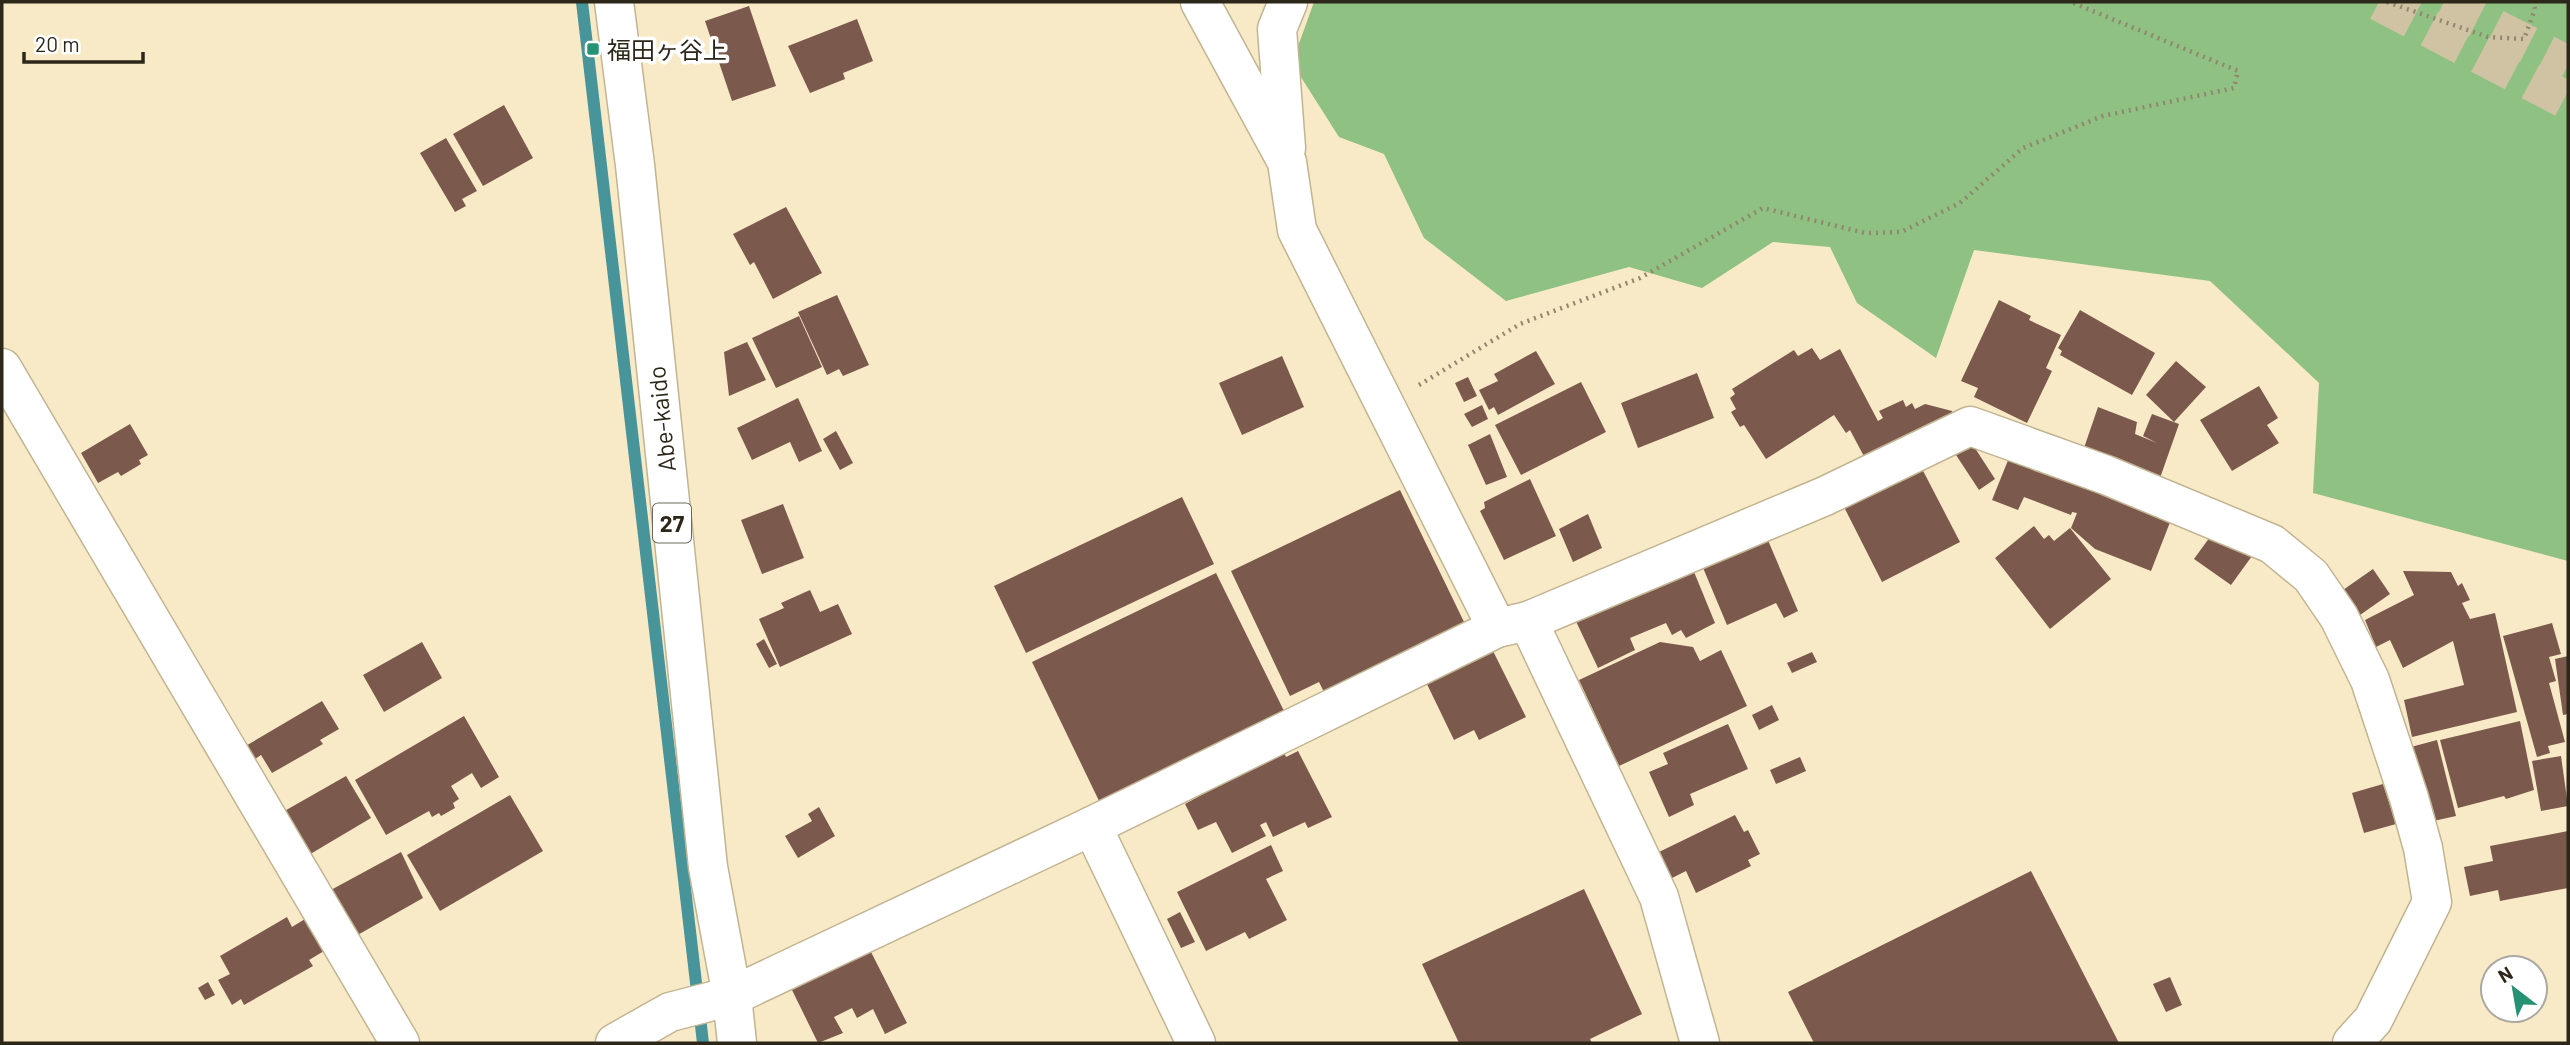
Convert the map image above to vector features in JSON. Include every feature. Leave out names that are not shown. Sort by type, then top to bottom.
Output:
[{"type":"street","name":"Abe-kaido","points":[[614,2],[635,165],[708,867],[732,996],[737,1043]]},
{"type":"street","points":[[1200,2],[1287,162]]},
{"type":"street","points":[[1288,2],[1277,29],[1287,162],[1297,230],[1386,406],[1513,624],[1659,897],[1700,1043]]},
{"type":"street","points":[[2,368],[400,1043]]},
{"type":"street","points":[[615,1043],[670,1012],[732,996],[1513,624],[1825,496],[1970,426],[2106,475],[2272,544],[2311,576],[2339,617],[2370,680],[2409,798],[2426,862],[2432,902],[2373,1020],[2352,1043]]},
{"type":"street","points":[[1092,826],[1196,1043]]},
{"type":"path","points":[[1386,406],[1520,324],[1640,278],[1763,208],[1865,233],[1900,232],[1960,203],[2023,148],[2103,116],[2234,89],[2238,71],[2071,2]]},
{"type":"path","points":[[2387,2],[2488,37],[2524,39],[2535,9],[2533,2]]},
{"type":"green space","points":[[1314,2],[2568,2],[2568,561],[2313,493],[2319,383],[2210,281],[1974,250],[1936,358],[1857,303],[1830,247],[1773,242],[1702,288],[1629,267],[1506,301],[1424,238],[1384,154],[1339,137],[1292,63]]},
{"type":"building","points":[[749,6],[776,86],[732,101],[705,21]]},
{"type":"building","points":[[857,19],[873,61],[843,73],[845,79],[810,93],[788,46]]},
{"type":"building","points":[[504,105],[533,158],[483,186],[453,134]]},
{"type":"building","points":[[446,138],[477,191],[462,199],[466,206],[455,212],[420,153]]},
{"type":"building","points":[[786,207],[822,273],[773,299],[754,262],[750,265],[733,234]]},
{"type":"building","points":[[837,295],[869,365],[843,376],[839,369],[827,375],[798,312]]},
{"type":"building","points":[[1999,300],[2031,316],[2029,320],[2061,335],[2046,368],[2052,371],[2027,423],[1974,397],[1978,388],[1961,381]]},
{"type":"building","points":[[2080,310],[2155,353],[2132,395],[2060,355],[2062,351],[2058,348]]},
{"type":"building","points":[[799,316],[822,367],[776,388],[752,338]]},
{"type":"building","points":[[747,342],[766,380],[729,396],[724,352]]},
{"type":"building","points":[[1812,348],[1820,360],[1840,349],[1878,421],[1883,418],[1879,411],[1903,400],[1906,407],[1912,403],[1915,409],[1925,404],[1952,411],[1955,419],[1867,462],[1850,430],[1846,433],[1834,415],[1766,459],[1744,425],[1740,427],[1731,412],[1736,409],[1730,398],[1735,394],[1732,389],[1794,350],[1798,356]]},
{"type":"building","points":[[1536,351],[1555,384],[1498,415],[1494,407],[1489,410],[1479,390],[1498,381],[1494,374]]},
{"type":"building","points":[[1282,356],[1304,407],[1242,435],[1219,383]]},
{"type":"building","points":[[2176,361],[2206,387],[2174,422],[2146,395]]},
{"type":"building","points":[[1697,373],[1714,418],[1638,448],[1621,403]]},
{"type":"building","points":[[1468,377],[1477,396],[1464,402],[1455,383]]},
{"type":"building","points":[[1581,382],[1606,432],[1521,475],[1495,425]]},
{"type":"building","points":[[2259,386],[2278,418],[2267,425],[2279,443],[2232,471],[2200,420]]},
{"type":"building","points":[[798,398],[822,451],[799,462],[790,442],[752,460],[737,428]]},
{"type":"building","points":[[1482,405],[1488,419],[1472,427],[1464,414]]},
{"type":"building","points":[[2098,407],[2137,422],[2135,434],[2157,443],[2143,436],[2152,414],[2179,424],[2160,478],[2084,448]]},
{"type":"building","points":[[130,424],[148,455],[139,460],[141,464],[121,476],[118,472],[98,483],[81,453]]},
{"type":"building","points":[[836,431],[853,463],[840,470],[823,439]]},
{"type":"building","points":[[1490,434],[1507,477],[1486,485],[1468,445]]},
{"type":"building","points":[[1973,445],[1995,479],[1979,490],[1956,455]]},
{"type":"building","points":[[2013,448],[2174,512],[2151,571],[2095,549],[2071,528],[2077,513],[2072,512],[2071,515],[2024,497],[2018,510],[1992,500]]},
{"type":"building","points":[[1919,463],[1960,542],[1882,582],[1842,503]]},
{"type":"building","points":[[1530,479],[1556,536],[1504,560],[1480,511],[1485,508],[1484,502]]},
{"type":"building","points":[[1400,490],[1466,626],[1325,694],[1319,682],[1290,696],[1231,571]]},
{"type":"building","points":[[1182,497],[1214,564],[1026,653],[994,586]]},
{"type":"building","points":[[783,504],[804,558],[762,574],[741,520]]},
{"type":"building","points":[[1588,514],[1602,548],[1573,562],[1559,529]]},
{"type":"building","points":[[2034,526],[2044,539],[2049,535],[2054,541],[2070,528],[2111,579],[2050,629],[1995,558]]},
{"type":"building","points":[[2215,530],[2252,556],[2231,585],[2194,559]]},
{"type":"building","points":[[1767,538],[1798,611],[1784,618],[1776,603],[1727,625],[1701,563]]},
{"type":"building","points":[[1692,567],[1715,623],[1686,638],[1681,630],[1672,635],[1666,623],[1630,638],[1635,650],[1598,668],[1573,615]]},
{"type":"building","points":[[2373,569],[2390,594],[2360,615],[2343,590]]},
{"type":"building","points":[[2403,571],[2451,572],[2458,586],[2462,583],[2470,600],[2462,603],[2470,619],[2495,613],[2517,712],[2412,737],[2404,700],[2464,685],[2453,641],[2403,668],[2390,640],[2376,647],[2365,620],[2414,595]]},
{"type":"building","points":[[1216,573],[1286,715],[1101,805],[1032,662]]},
{"type":"building","points":[[810,590],[820,612],[838,604],[852,634],[780,667],[759,619],[784,608],[781,603]]},
{"type":"building","points":[[2552,623],[2561,654],[2549,657],[2556,681],[2549,683],[2565,742],[2548,746],[2550,753],[2537,757],[2503,636]]},
{"type":"building","points":[[764,639],[777,664],[769,668],[756,644]]},
{"type":"building","points":[[422,642],[442,678],[384,712],[363,675]]},
{"type":"building","points":[[1660,642],[1693,647],[1700,661],[1721,650],[1747,706],[1619,766],[1579,680]]},
{"type":"building","points":[[1491,647],[1526,717],[1479,740],[1474,730],[1454,740],[1425,680]]},
{"type":"building","points":[[1812,652],[1817,662],[1792,673],[1787,663]]},
{"type":"building","points":[[2568,656],[2568,714],[2563,715],[2555,659]]},
{"type":"building","points":[[322,701],[339,729],[320,740],[323,744],[272,773],[261,755],[252,761],[244,747]]},
{"type":"building","points":[[1772,705],[1779,720],[1759,730],[1752,715]]},
{"type":"building","points":[[464,716],[499,777],[481,788],[472,773],[451,786],[459,799],[453,803],[455,808],[441,816],[439,813],[432,817],[429,811],[386,835],[355,780]]},
{"type":"building","points":[[2520,721],[2534,790],[2506,799],[2504,796],[2458,808],[2440,740]]},
{"type":"building","points":[[1728,724],[1748,769],[1690,794],[1694,805],[1669,817],[1649,772],[1668,764],[1663,753]]},
{"type":"building","points":[[2437,740],[2456,816],[2429,822],[2411,747]]},
{"type":"building","points":[[1283,750],[1286,757],[1298,751],[1332,817],[1308,828],[1305,822],[1273,837],[1266,822],[1260,825],[1266,836],[1232,853],[1216,822],[1198,830],[1185,804]]},
{"type":"building","points":[[2561,756],[2568,806],[2541,811],[2532,761]]},
{"type":"building","points":[[1800,757],[1806,771],[1776,784],[1770,770]]},
{"type":"building","points":[[346,776],[371,818],[307,856],[281,813]]},
{"type":"building","points":[[2383,784],[2396,824],[2364,833],[2352,793]]},
{"type":"building","points":[[510,795],[543,851],[440,911],[407,855]]},
{"type":"building","points":[[819,807],[835,836],[798,858],[785,836],[812,821],[808,814]]},
{"type":"building","points":[[1735,815],[1744,832],[1748,830],[1760,854],[1748,860],[1751,866],[1696,893],[1686,871],[1672,878],[1659,852]]},
{"type":"building","points":[[2568,831],[2568,888],[2500,901],[2498,890],[2470,896],[2464,867],[2493,861],[2490,846]]},
{"type":"building","points":[[1271,845],[1283,871],[1266,879],[1287,920],[1249,939],[1245,932],[1206,951],[1177,892]]},
{"type":"building","points":[[401,852],[423,898],[354,937],[329,891]]},
{"type":"building","points":[[2031,871],[2119,1043],[1814,1043],[1788,992]]},
{"type":"building","points":[[1584,889],[1642,1014],[1590,1039],[1592,1043],[1459,1043],[1422,964]]},
{"type":"building","points":[[1180,912],[1195,942],[1181,948],[1167,919]]},
{"type":"building","points":[[287,917],[292,927],[305,919],[324,951],[309,960],[313,966],[244,1005],[241,999],[232,1005],[218,980],[230,974],[220,956]]},
{"type":"building","points":[[870,950],[907,1023],[885,1034],[873,1009],[857,1018],[852,1008],[834,1017],[843,1033],[818,1043],[792,990]]},
{"type":"building","points":[[2170,977],[2182,1005],[2166,1012],[2153,984]]},
{"type":"building","points":[[208,982],[215,995],[205,1000],[198,988]]},
{"type":"waterway","points":[[582,2],[703,1043]]},
{"type":"tunnel","points":[[2379,2],[2568,101]]},
{"type":"tunnel","points":[[2444,2],[2568,65]]},
{"type":"place","name":"福田ヶ谷上","points":[[593,49]]}]
